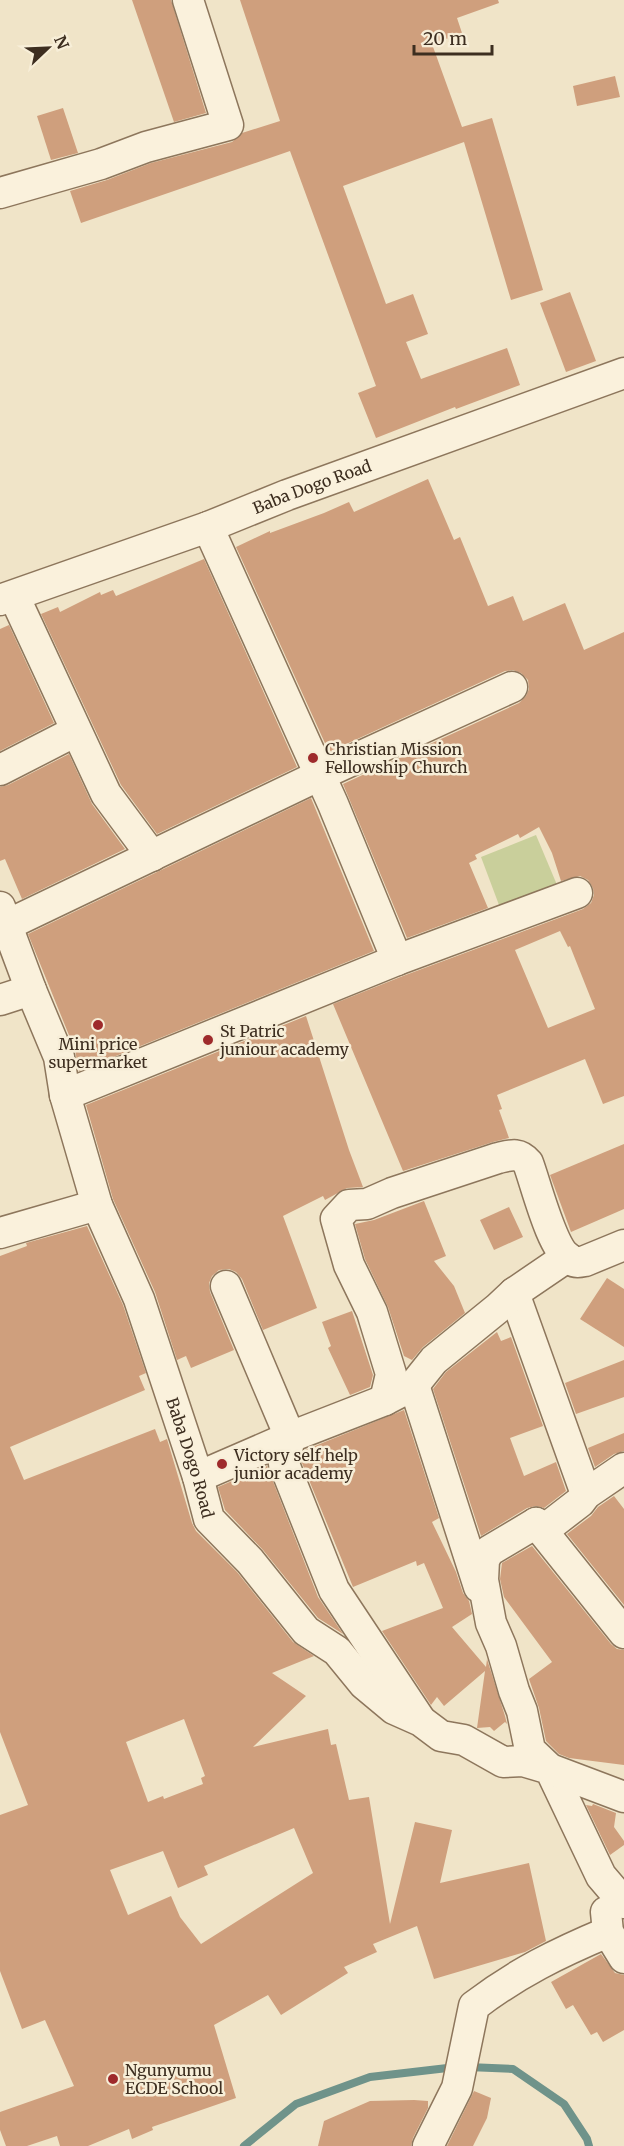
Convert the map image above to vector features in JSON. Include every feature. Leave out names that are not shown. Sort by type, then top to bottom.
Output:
[{"type":"street","points":[[0,194],[101,164],[146,147],[228,125],[188,0]]},
{"type":"street","name":"Baba Dogo Road","points":[[7,598],[208,527],[287,495],[624,374]]},
{"type":"street","points":[[208,527],[320,775],[398,960]]},
{"type":"street","points":[[7,598],[106,794],[152,856]]},
{"type":"street","points":[[4,916],[152,856],[320,775],[512,687]]},
{"type":"street","points":[[0,770],[76,731]]},
{"type":"street","points":[[65,1095],[398,960],[577,893]]},
{"type":"street","name":"Baba Dogo Road","points":[[4,916],[59,1057],[65,1095],[97,1205],[139,1299],[198,1477],[209,1519],[250,1561],[306,1631],[337,1651],[364,1684],[394,1709],[421,1721],[441,1736],[464,1740],[503,1762],[523,1761],[624,1797]]},
{"type":"street","points":[[0,1000],[31,990]]},
{"type":"street","points":[[386,1401],[391,1374],[372,1312],[349,1265],[336,1219],[349,1205],[367,1204],[434,1179],[515,1154],[528,1163],[549,1225],[567,1257],[579,1262],[585,1261],[624,1245]]},
{"type":"street","points":[[0,1233],[97,1205]]},
{"type":"street","points":[[198,1477],[290,1437],[386,1401],[414,1384],[434,1360],[514,1293],[567,1257]]},
{"type":"street","points":[[226,1286],[290,1437],[284,1464],[334,1590],[421,1721]]},
{"type":"street","points":[[514,1293],[586,1494]]},
{"type":"street","points":[[414,1384],[522,1712],[530,1750],[550,1769],[601,1876],[624,1903]]},
{"type":"street","points":[[536,1522],[545,1529],[580,1502],[586,1494],[624,1468]]},
{"type":"street","points":[[491,1623],[483,1580],[484,1560],[489,1551],[536,1522]]},
{"type":"street","points":[[536,1522],[624,1633]]},
{"type":"street","points":[[601,1876],[608,1932],[624,1958]]},
{"type":"street","points":[[428,2146],[457,2088],[474,2006],[503,1983],[556,1954],[608,1932]]},
{"type":"green space","points":[[536,835],[560,892],[502,913],[481,857]]},
{"type":"building","points":[[132,0],[171,0],[206,113],[174,122]]},
{"type":"building","points":[[240,0],[498,0],[499,3],[457,18],[462,33],[432,44],[462,127],[492,118],[543,290],[511,300],[464,142],[343,186],[386,304],[413,294],[428,334],[406,342],[421,379],[507,348],[520,385],[456,409],[455,407],[376,438],[358,393],[376,386],[290,151],[81,223],[70,191],[151,163],[232,142],[242,133],[280,121]]},
{"type":"building","points":[[615,76],[620,97],[577,106],[573,86]]},
{"type":"building","points":[[63,108],[78,153],[51,160],[37,116]]},
{"type":"building","points":[[570,292],[596,361],[566,372],[540,303]]},
{"type":"building","points":[[428,479],[454,540],[460,537],[488,606],[513,596],[523,621],[565,603],[584,650],[624,632],[624,1096],[603,1104],[585,1059],[497,1095],[502,1109],[499,1110],[509,1138],[403,1171],[333,1004],[583,909],[591,903],[594,895],[588,880],[580,876],[561,881],[552,853],[539,827],[520,838],[518,834],[475,855],[477,859],[469,863],[488,908],[407,938],[343,784],[519,703],[529,689],[528,680],[521,673],[513,670],[505,671],[329,752],[236,547],[270,531],[270,533],[349,502],[354,512]],"holes":[[[560,931],[568,947],[570,946],[595,1009],[548,1028],[515,950]]]},
{"type":"building","points":[[204,559],[297,767],[157,834],[121,785],[41,614],[58,607],[60,612],[100,592],[101,595],[113,590],[116,596]]},
{"type":"building","points":[[9,625],[54,723],[0,751],[0,629]]},
{"type":"building","points":[[69,754],[92,804],[125,849],[22,899],[5,859],[0,861],[0,787]]},
{"type":"building","points":[[311,798],[374,951],[79,1071],[75,1050],[28,934]]},
{"type":"building","points":[[306,1016],[363,1187],[347,1188],[325,1200],[323,1196],[283,1216],[317,1308],[263,1330],[242,1279],[236,1272],[229,1269],[219,1270],[212,1276],[209,1283],[210,1292],[234,1350],[191,1368],[186,1356],[177,1360],[155,1292],[113,1199],[86,1105]]},
{"type":"building","points":[[624,1144],[624,1209],[571,1232],[550,1175]]},
{"type":"building","points":[[424,1201],[446,1256],[434,1261],[454,1286],[465,1313],[423,1347],[412,1360],[404,1356],[388,1307],[365,1259],[355,1224],[374,1220]]},
{"type":"building","points":[[509,1207],[523,1237],[494,1250],[480,1220]]},
{"type":"building","points":[[87,1226],[123,1305],[146,1373],[139,1376],[145,1390],[10,1447],[24,1480],[155,1429],[160,1442],[167,1439],[196,1531],[237,1572],[293,1642],[314,1656],[272,1673],[306,1696],[253,1747],[328,1729],[331,1745],[336,1744],[349,1800],[369,1797],[390,1924],[415,1822],[452,1830],[440,1883],[529,1863],[546,1941],[525,1952],[434,1979],[417,1926],[373,1944],[377,1952],[344,1967],[348,1973],[281,2015],[268,1995],[214,2025],[236,2098],[152,2127],[153,2130],[132,2139],[129,2129],[88,2146],[60,2146],[57,2136],[27,2146],[6,2146],[0,2130],[0,2112],[74,2086],[45,2020],[22,2029],[0,1971],[0,1815],[28,1805],[0,1732],[0,1256],[27,1246],[26,1243]],"holes":[[[184,1719],[205,1776],[201,1778],[203,1784],[164,1799],[163,1796],[148,1802],[126,1742]],[[294,1828],[313,1873],[201,1944],[180,1917],[171,1896],[128,1915],[110,1870],[163,1851],[178,1888],[208,1875],[204,1866]]]},
{"type":"building","points":[[607,1278],[624,1289],[624,1347],[580,1319]]},
{"type":"building","points":[[352,1311],[373,1375],[370,1387],[350,1395],[328,1348],[331,1346],[322,1322]]},
{"type":"building","points":[[497,1332],[501,1341],[511,1337],[543,1426],[510,1438],[524,1476],[556,1462],[566,1491],[544,1508],[536,1506],[527,1508],[481,1536],[433,1389],[446,1372]]},
{"type":"building","points":[[624,1360],[624,1397],[576,1414],[565,1383]]},
{"type":"building","points":[[404,1410],[439,1518],[432,1522],[456,1572],[463,1593],[469,1601],[472,1614],[452,1627],[486,1667],[487,1659],[505,1716],[507,1724],[505,1722],[494,1731],[490,1727],[477,1728],[485,1671],[444,1706],[437,1697],[431,1705],[382,1631],[443,1608],[424,1563],[417,1566],[416,1561],[353,1587],[302,1463],[305,1450]]},
{"type":"building","points":[[624,1433],[624,1451],[614,1454],[595,1467],[588,1448]]},
{"type":"building","points":[[267,1466],[318,1597],[343,1634],[318,1618],[263,1550],[225,1510],[218,1487]]},
{"type":"building","points":[[614,1496],[624,1509],[624,1605],[567,1534]]},
{"type":"building","points":[[532,1546],[611,1644],[617,1649],[624,1650],[624,1765],[569,1758],[559,1754],[546,1741],[539,1708],[529,1679],[552,1662],[504,1597],[500,1579],[502,1563]]},
{"type":"building","points":[[593,1804],[616,1813],[614,1827],[624,1841],[624,1845],[610,1855],[586,1805],[592,1806]]},
{"type":"building","points":[[601,1954],[615,1973],[624,1975],[624,2030],[603,2042],[597,2032],[591,2035],[573,2005],[566,2009],[551,1982]]},
{"type":"building","points":[[474,2091],[491,2098],[487,2118],[473,2146],[447,2146]]},
{"type":"building","points":[[370,2101],[428,2101],[428,2108],[411,2146],[318,2146],[324,2121]]},
{"type":"waterway","points":[[244,2146],[296,2104],[370,2077],[456,2067]]},
{"type":"waterway","points":[[468,2067],[513,2069],[564,2104],[587,2139],[589,2146]]},
{"type":"place","name":"Christian Mission Fellowship Church","points":[[313,758]]},
{"type":"place","name":"Mini price supermarket","points":[[98,1025]]},
{"type":"place","name":"St Patric juniour academy","points":[[208,1040]]},
{"type":"place","name":"Victory self help junior academy","points":[[222,1464]]},
{"type":"place","name":"Ngunyumu ECDE School","points":[[113,2079]]}]
